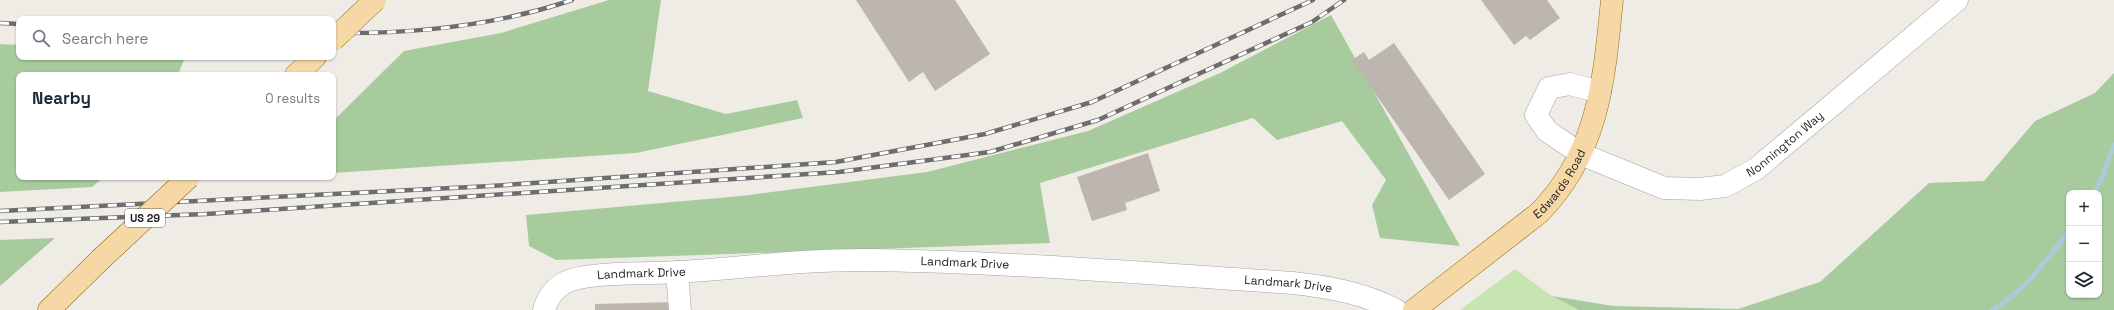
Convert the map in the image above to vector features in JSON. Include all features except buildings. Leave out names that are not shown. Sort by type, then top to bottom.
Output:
[{"type":"main road","points":[[336,37],[375,0]]},
{"type":"main road","name":"Edwards Road","points":[[1414,310],[1539,213],[1562,187],[1581,154],[1596,114],[1612,0]]},
{"type":"main road","points":[[299,72],[312,60]]},
{"type":"main road","name":"US 29","points":[[49,310],[186,180]]},
{"type":"street","name":"Nonnington Way","points":[[1600,92],[1570,84],[1549,88],[1536,115],[1547,131],[1581,154],[1664,188],[1700,189],[1725,186],[1756,169],[1957,0]]},
{"type":"street","name":"Landmark Drive","points":[[544,310],[552,293],[563,284],[569,281],[592,276],[677,272],[794,262],[869,260],[1008,264],[1334,288],[1353,292],[1396,310]]},
{"type":"street","points":[[677,272],[680,310]]},
{"type":"green space","points":[[609,0],[661,0],[648,91],[726,114],[797,100],[803,118],[636,153],[336,173],[336,118],[404,51],[501,33]]},
{"type":"green space","points":[[1331,15],[1460,246],[1380,238],[1372,205],[1386,180],[1342,121],[1277,140],[1253,118],[1040,183],[1050,243],[556,260],[529,246],[526,215],[741,196],[927,172],[1088,131],[1220,73]]},
{"type":"green space","points":[[0,44],[16,45],[16,60],[184,60],[179,72],[16,72],[16,180],[100,180],[92,187],[0,192]]},
{"type":"green space","points":[[2114,73],[2114,310],[1579,310],[1552,296],[1613,306],[1738,309],[1820,282],[1929,183],[1984,181],[2035,121],[2095,93]]},
{"type":"green space","points":[[55,238],[0,286],[0,240]]},
{"type":"green space","points":[[1515,269],[1552,296],[1579,310],[1460,310]]},
{"type":"waterway","points":[[2096,190],[2101,180],[2114,145]]},
{"type":"waterway","points":[[1992,310],[2004,303],[2034,275],[2066,236]]},
{"type":"railway","points":[[336,33],[394,32],[454,27],[514,16],[572,0]]},
{"type":"railway","points":[[0,211],[491,186],[836,162],[985,134],[1092,102],[1313,0]]},
{"type":"railway","points":[[0,222],[206,214],[839,172],[990,152],[1098,120],[1312,22],[1344,0]]},
{"type":"railway","points":[[0,23],[16,24]]}]
